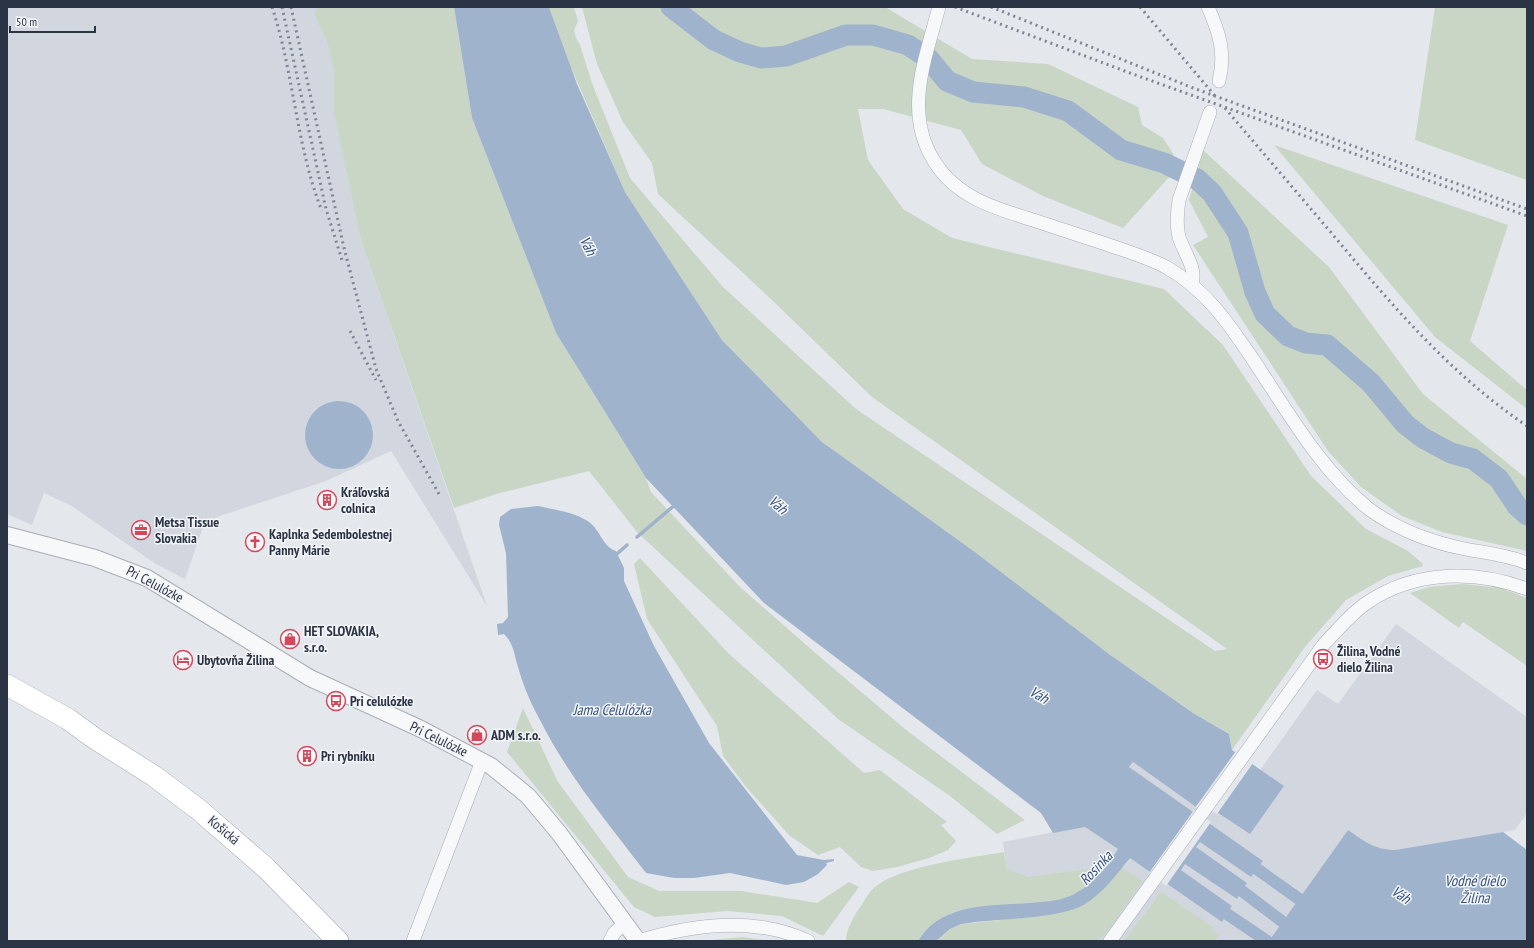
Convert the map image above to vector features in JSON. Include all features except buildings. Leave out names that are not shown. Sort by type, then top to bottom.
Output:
[{"type":"main road","name":"Košická","points":[[7,685],[68,719],[94,738],[154,776],[219,826],[292,892],[338,941]]},
{"type":"main road","name":"Košická","points":[[7,699],[62,728],[94,738]]},
{"type":"street","points":[[939,7],[921,77],[918,105],[922,135],[934,161],[953,184],[967,194],[998,209],[1149,259],[1192,284],[1208,298],[1226,320],[1322,460],[1343,485],[1368,507],[1394,525],[1422,538],[1527,563]]},
{"type":"street","points":[[1208,7],[1221,41],[1222,68],[1220,80]]},
{"type":"street","points":[[1192,284],[1194,274],[1184,250],[1177,225],[1179,200],[1210,112]]},
{"type":"street","name":"Pri Celulózke","points":[[7,535],[95,558],[147,578],[310,678],[421,729],[482,761],[504,776],[528,796],[559,833],[638,941]]},
{"type":"street","points":[[1110,941],[1154,882],[1324,644],[1367,602],[1384,592],[1406,584],[1459,575],[1484,577],[1508,582],[1527,589]]},
{"type":"street","points":[[414,941],[482,761]]},
{"type":"street","points":[[610,941],[614,933],[625,923]]},
{"type":"street","points":[[638,941],[679,930],[743,924],[780,931],[808,941]]},
{"type":"shaded area","name":"Metsa Tissue Slovakia","points":[[7,7],[325,7],[361,240],[487,606],[391,451],[326,481],[217,517],[204,524],[185,579],[156,564],[70,505],[44,493],[32,525],[7,514]]},
{"type":"shaded area","points":[[1396,624],[1527,717],[1527,813],[1515,830],[1395,850],[1384,850],[1371,846],[1348,830],[1269,941],[1065,941],[1012,901],[1003,842],[1085,826],[1222,922],[1232,906],[1181,870],[1185,863],[1237,899],[1247,883],[1196,847],[1200,841],[1251,877],[1263,861],[1129,768],[1133,762],[1196,807],[1200,801],[1284,786],[1260,770],[1317,690],[1338,704]]},
{"type":"green space","points":[[317,7],[454,7],[472,118],[556,333],[646,478],[651,492],[740,587],[905,729],[1025,820],[997,834],[950,796],[838,719],[637,532],[589,471],[500,493],[454,508],[361,240],[334,111],[334,68],[327,41],[315,16]]},
{"type":"green space","points":[[549,7],[574,7],[578,21],[574,30],[576,38],[580,45],[593,86],[630,178],[723,287],[856,409],[1215,651],[1227,649],[872,397],[772,300],[658,194],[652,163],[623,122],[597,64],[582,7],[885,7],[972,59],[1048,64],[1138,107],[1142,125],[1163,138],[1174,155],[1171,175],[1123,228],[1043,196],[982,164],[961,130],[883,109],[858,109],[868,160],[903,209],[952,238],[1164,289],[1223,345],[1311,476],[1366,529],[1408,551],[1422,563],[1423,566],[1388,576],[1346,600],[1305,647],[1232,750],[1229,734],[1193,713],[1109,654],[822,442],[722,340],[625,192],[570,65]]},
{"type":"green space","points":[[1435,7],[1527,7],[1527,180],[1415,140]]},
{"type":"green space","points":[[1274,145],[1508,225],[1470,341],[1527,390],[1527,409],[1435,337]]},
{"type":"green space","points":[[1203,150],[1329,267],[1423,394],[1527,479],[1527,551],[1442,532],[1402,516],[1361,487],[1328,451],[1193,245],[1208,237],[1189,200]]},
{"type":"green space","points":[[640,558],[729,654],[864,773],[880,770],[947,822],[941,825],[956,841],[948,850],[929,858],[897,867],[873,871],[861,867],[840,847],[818,855],[790,836],[746,787],[723,756],[717,726],[647,619],[634,564]]},
{"type":"green space","points":[[1462,584],[1501,588],[1527,598],[1527,666],[1463,622],[1459,628],[1410,593],[1429,587]]},
{"type":"green space","points":[[523,708],[558,782],[628,877],[659,891],[741,891],[817,903],[849,882],[859,887],[823,936],[782,916],[727,911],[655,917],[634,907],[507,752]]},
{"type":"green space","points":[[1004,852],[1007,869],[1028,877],[1090,869],[1101,873],[1086,888],[1064,899],[965,909],[951,913],[932,924],[918,941],[846,941],[848,929],[858,910],[870,892],[883,882],[915,869],[934,864]]},
{"type":"green space","points":[[1122,868],[1143,881],[1112,926],[1098,941],[936,941],[950,929],[961,924],[1040,916],[1097,895]]},
{"type":"green space","points":[[1161,892],[1213,927],[1212,930],[1219,934],[1215,941],[1124,941]]},
{"type":"green space","points":[[742,937],[771,941],[703,941]]},
{"type":"water","name":"Váh","points":[[454,7],[549,7],[577,84],[625,192],[722,340],[822,442],[972,550],[1109,654],[1193,713],[1229,734],[1232,750],[1284,786],[1250,834],[1200,801],[1196,807],[1133,762],[1129,767],[1263,861],[1251,877],[1200,842],[1196,847],[1247,883],[1237,899],[1185,864],[1181,870],[1232,906],[1222,922],[1130,858],[1098,894],[1085,904],[1074,909],[1043,916],[961,924],[950,929],[936,941],[918,941],[929,927],[942,918],[957,912],[990,905],[1050,901],[1072,895],[1083,889],[1095,879],[1105,868],[1118,849],[1085,827],[1053,833],[1041,813],[764,603],[646,478],[556,333],[472,118]]},
{"type":"water","points":[[332,401],[346,401],[358,407],[367,416],[373,428],[371,448],[363,459],[352,467],[346,469],[332,469],[326,467],[315,459],[307,448],[305,442],[305,428],[307,422],[315,411],[326,403]]},
{"type":"water","name":"Jama Celulózka","points":[[538,506],[578,516],[589,522],[604,542],[611,549],[616,551],[624,568],[624,581],[654,646],[709,743],[797,855],[824,860],[834,859],[834,861],[826,863],[827,865],[818,874],[804,882],[786,885],[730,873],[694,878],[674,878],[646,873],[603,817],[576,780],[551,741],[530,701],[510,642],[504,634],[498,635],[497,624],[503,623],[508,617],[506,553],[499,525],[500,517],[511,509]]},
{"type":"water","name":"Vodné dielo Žilina","points":[[1348,830],[1376,847],[1388,850],[1503,832],[1527,850],[1527,941],[1269,941]]},
{"type":"pier","points":[[1236,751],[1253,763],[1217,814],[1201,804],[1195,808]]},
{"type":"pier","points":[[1194,810],[1211,822],[1166,886],[1149,873]]},
{"type":"waterway","points":[[671,7],[714,40],[740,52],[761,58],[786,56],[846,35],[873,35],[908,45],[929,59],[947,81],[973,92],[1024,97],[1068,111],[1121,150],[1164,163],[1197,179],[1212,193],[1238,233],[1255,292],[1265,314],[1288,336],[1306,343],[1327,345],[1371,383],[1405,424],[1423,438],[1451,453],[1473,459],[1499,479],[1517,506],[1527,515]]},
{"type":"waterway","points":[[637,537],[676,504]]},
{"type":"waterway","points":[[618,553],[627,545]]},
{"type":"waterway","points":[[1257,869],[1299,899]]},
{"type":"waterway","points":[[1242,891],[1283,922]]},
{"type":"waterway","points":[[1227,914],[1267,941]]},
{"type":"railway","points":[[272,7],[285,58],[306,161],[322,211]]},
{"type":"railway","points":[[282,7],[326,209],[342,260]]},
{"type":"railway","points":[[291,7],[344,248],[376,369],[398,421],[439,494]]},
{"type":"railway","points":[[955,7],[1130,73],[1527,216]]},
{"type":"railway","points":[[991,7],[1193,88],[1527,209]]},
{"type":"railway","points":[[1140,7],[1215,96]]},
{"type":"railway","points":[[1225,108],[1404,317],[1474,386],[1527,426]]},
{"type":"railway","points":[[350,331],[376,380]]},
{"type":"place","name":"Kráľovská colnica","points":[[327,500]]},
{"type":"place","name":"Metsa Tissue Slovakia","points":[[141,530]]},
{"type":"place","name":"Kaplnka Sedembolestnej Panny Márie","points":[[255,542]]},
{"type":"place","name":"HET SLOVAKIA, s.r.o.","points":[[290,639]]},
{"type":"place","name":"Žilina, Vodné dielo Žilina","points":[[1323,659]]},
{"type":"place","name":"Ubytovňa Žilina","points":[[183,660]]},
{"type":"place","name":"Pri celulózke","points":[[336,701]]},
{"type":"place","name":"ADM s.r.o.","points":[[477,735]]},
{"type":"place","name":"Pri rybníku","points":[[307,756]]},
{"type":"water label","name":"Rosinka","points":[[1096,868]]}]
